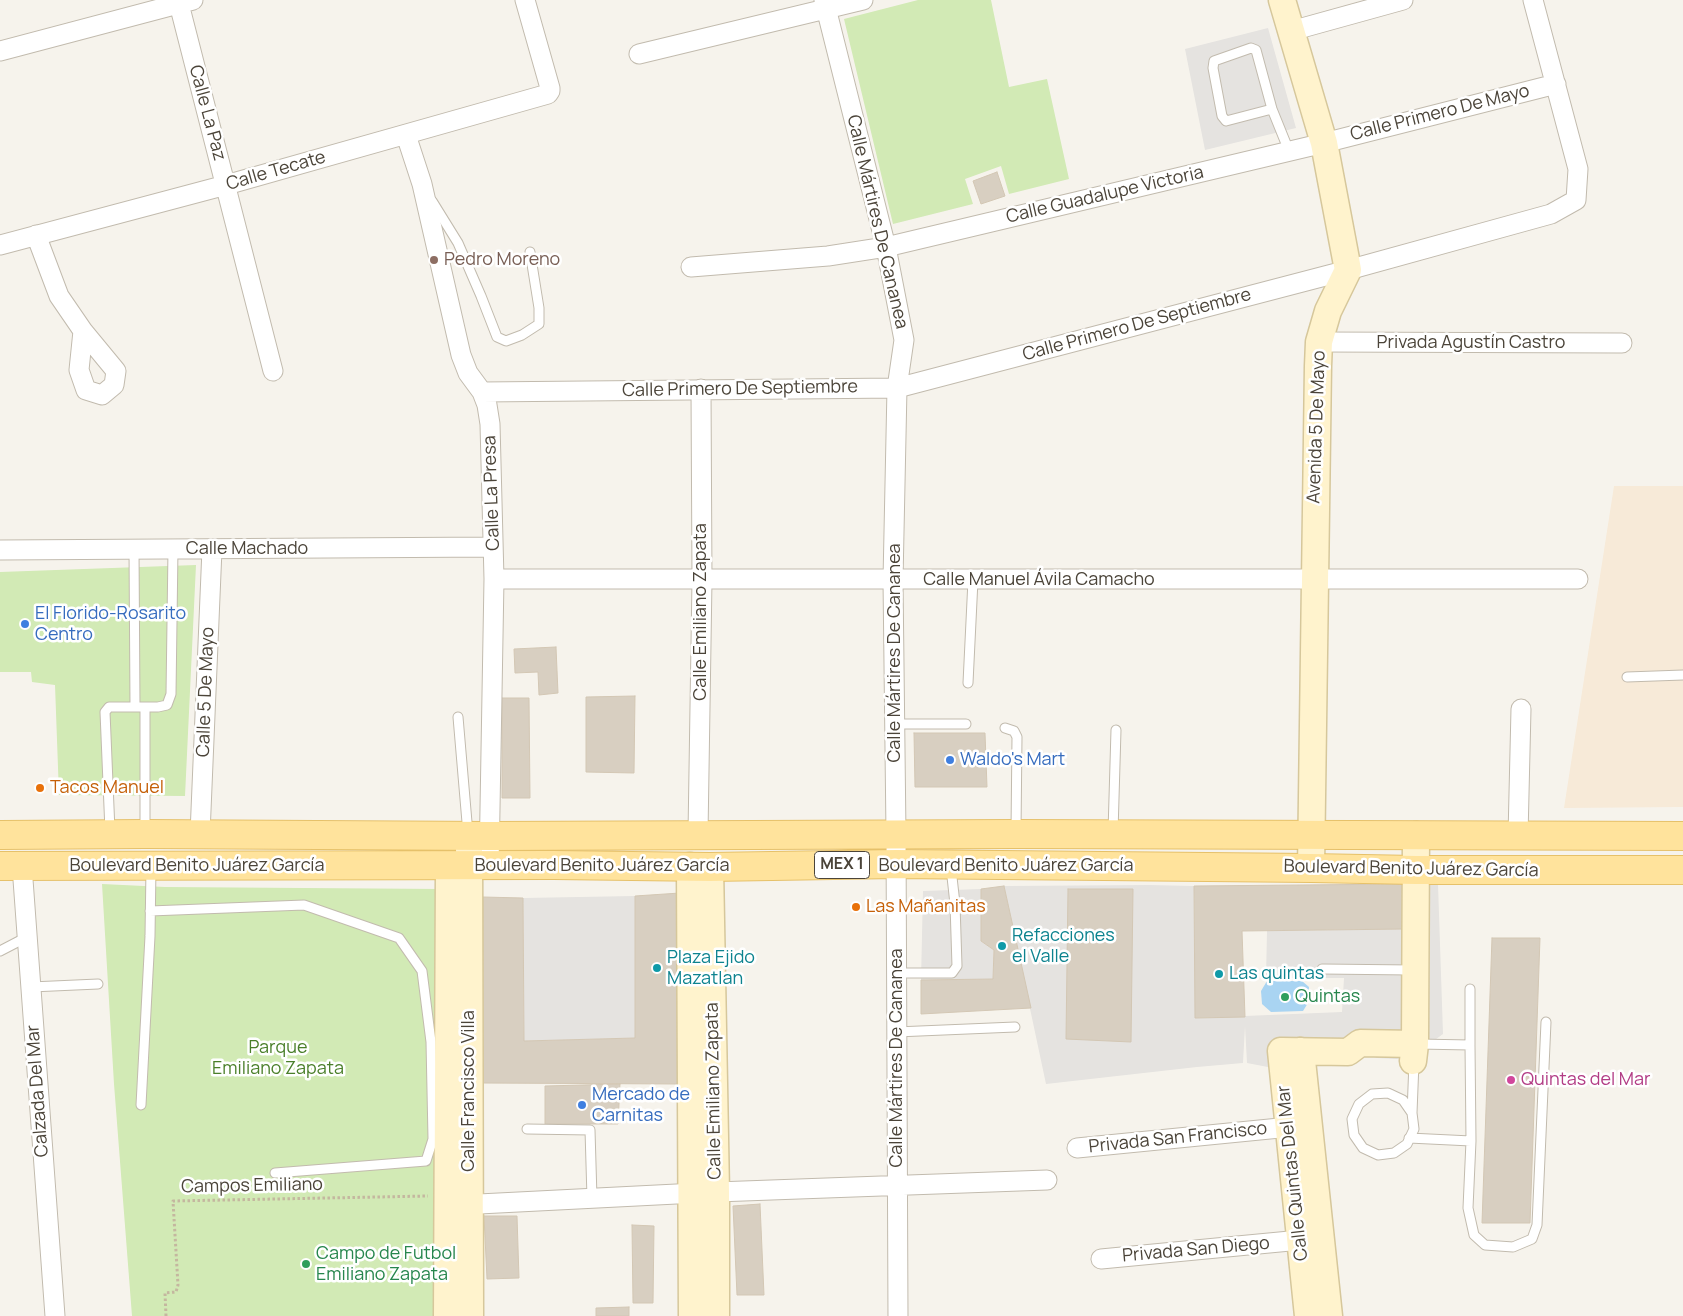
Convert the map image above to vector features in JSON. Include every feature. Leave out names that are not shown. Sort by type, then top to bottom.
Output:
[{"type":"main road","name":"Boulevard Benito Juárez García","points":[[0,835],[1311,834],[1683,836]]},
{"type":"main road","name":"Boulevard Benito Juárez García","points":[[11,866],[700,866],[896,864],[1416,870],[1683,870]]},
{"type":"street","name":"Calle Tecate","points":[[0,245],[226,185],[548,94],[550,91],[525,0]]},
{"type":"street","points":[[639,54],[825,4],[863,0]]},
{"type":"street","points":[[1282,0],[1324,143],[1348,270]]},
{"type":"street","points":[[1291,31],[1403,0]]},
{"type":"street","name":"Calle Primero De Septiembre","points":[[482,392],[897,388],[1348,270],[1551,214],[1576,200],[1578,169],[1533,0]]},
{"type":"street","points":[[0,51],[183,1]]},
{"type":"street","name":"Calle La Paz","points":[[183,1],[226,185],[273,371]]},
{"type":"street","name":"Calle Mártires De Cananea","points":[[825,4],[886,247],[904,340],[897,388],[893,580],[898,1316]]},
{"type":"street","name":"Calle Primero De Mayo","points":[[1324,143],[1556,84]]},
{"type":"street","name":"Calle La Presa","points":[[406,134],[422,184],[460,355],[468,373],[482,392],[487,405],[490,424],[494,579],[479,835]]},
{"type":"street","name":"Calle Guadalupe Victoria","points":[[691,267],[828,256],[886,247],[1324,143]]},
{"type":"street","points":[[36,235],[59,296],[84,331]]},
{"type":"street","name":"Avenida 5 De Mayo","points":[[1311,868],[1314,580],[1320,342],[1328,311],[1348,270]]},
{"type":"street","name":"Privada Agustín Castro","points":[[1320,342],[1622,343]]},
{"type":"street","name":"Calle Emiliano Zapata","points":[[698,834],[702,580],[701,389]]},
{"type":"street","name":"Calle Machado","points":[[0,550],[494,547]]},
{"type":"street","name":"Calle 5 De Mayo","points":[[200,834],[212,548]]},
{"type":"street","name":"Calle Manuel Ávila Camacho","points":[[494,579],[1578,579]]},
{"type":"street","points":[[1518,836],[1521,709]]},
{"type":"street","name":"Calle Francisco Villa","points":[[447,1316],[448,1202],[469,866],[479,835]]},
{"type":"street","points":[[1415,1052],[1416,835]]},
{"type":"street","name":"Calzada Del Mar","points":[[11,866],[27,937],[55,1316]]},
{"type":"street","name":"Calle Emiliano Zapata","points":[[700,866],[704,1192],[716,1316]]},
{"type":"street","name":"Calle Quintas Del Mar","points":[[1308,1316],[1310,1239],[1291,1051],[1348,1052],[1360,1043],[1415,1052]]},
{"type":"street","name":"Privada San Francisco","points":[[1076,1148],[1299,1126]]},
{"type":"street","points":[[448,1202],[1047,1180]]},
{"type":"street","name":"Calle Emiliano Zapata","points":[[692,1316],[704,1192]]},
{"type":"street","name":"Calle Francisco Villa","points":[[448,1202],[470,1316]]},
{"type":"street","name":"Calle Quintas Del Mar","points":[[1310,1239],[1329,1316]]},
{"type":"street","name":"Privada San Diego","points":[[1101,1259],[1310,1239]]},
{"type":"lane","points":[[1272,109],[1226,121],[1222,116],[1213,68],[1214,61],[1220,57],[1251,48],[1256,50],[1272,109],[1289,151]]},
{"type":"lane","points":[[422,184],[458,243],[496,337],[506,341],[522,335],[539,324],[539,308],[530,252]]},
{"type":"lane","points":[[134,548],[135,707]]},
{"type":"lane","points":[[110,835],[105,712],[109,707],[158,707],[167,705],[171,694],[173,549]]},
{"type":"lane","points":[[968,683],[973,580]]},
{"type":"lane","points":[[1627,677],[1683,675]]},
{"type":"lane","points":[[145,707],[145,834]]},
{"type":"lane","points":[[458,717],[479,835]]},
{"type":"lane","points":[[895,724],[966,724]]},
{"type":"lane","points":[[1005,728],[1014,731],[1018,742],[1016,834]]},
{"type":"lane","points":[[1113,834],[1116,730]]},
{"type":"lane","points":[[141,1105],[151,865]]},
{"type":"lane","points":[[896,974],[952,973],[957,966],[950,865]]},
{"type":"lane","points":[[150,911],[304,906],[400,938],[422,971],[431,1042],[433,1129],[433,1138],[426,1160],[275,1173]]},
{"type":"lane","points":[[0,951],[27,937]]},
{"type":"lane","points":[[1322,969],[1415,970]]},
{"type":"lane","points":[[31,987],[98,984]]},
{"type":"lane","points":[[1470,989],[1471,1141],[1468,1208],[1474,1235],[1485,1245],[1513,1247],[1532,1239],[1537,1225],[1546,1022]]},
{"type":"lane","points":[[896,1032],[1015,1027]]},
{"type":"lane","points":[[1412,1113],[1403,1100],[1388,1093],[1372,1094],[1359,1104],[1352,1118],[1354,1135],[1363,1148],[1378,1155],[1394,1153],[1407,1144],[1414,1129],[1412,1113],[1415,1052],[1470,1045]]},
{"type":"lane","points":[[527,1129],[590,1130],[592,1198]]},
{"type":"lane","points":[[1409,1138],[1471,1141]]},
{"type":"path","name":"Campos Emiliano","points":[[166,1316],[164,1293],[176,1292],[178,1284],[173,1201],[448,1202]]},
{"type":"shaded area","points":[[1268,28],[1296,128],[1205,150],[1185,49]]},
{"type":"shaded area","points":[[1614,486],[1683,486],[1683,807],[1564,808]]},
{"type":"shaded area","points":[[1405,884],[1438,884],[1443,1034],[1417,1053],[1397,1059],[1377,1058],[1359,1048],[1315,1058],[1320,1098],[1272,1101],[1276,1090],[1273,1068],[1247,1063],[1245,1026],[1243,1063],[1046,1084],[1004,886],[1194,886],[1196,1018],[1342,1012],[1344,978],[1266,978],[1267,931],[1405,929]]},
{"type":"shaded area","points":[[981,889],[981,941],[994,950],[993,979],[921,980],[923,891]]},
{"type":"shaded area","points":[[635,896],[635,1038],[524,1041],[523,898]]},
{"type":"green space","points":[[918,0],[991,0],[1009,87],[1047,79],[1069,179],[1009,194],[1001,166],[965,179],[973,204],[893,224],[844,19]]},
{"type":"green space","points":[[196,565],[185,796],[59,795],[55,685],[32,682],[31,672],[0,672],[0,572]]},
{"type":"green space","name":"Parque Emiliano Zapata","points":[[102,884],[165,887],[443,889],[445,1316],[132,1316],[114,1084]]},
{"type":"water","name":"Quintas","points":[[1267,981],[1302,981],[1309,987],[1308,1003],[1303,1011],[1271,1012],[1262,1004],[1261,991]]},
{"type":"building","points":[[997,172],[1005,196],[981,204],[973,181]]},
{"type":"building","points":[[556,647],[558,693],[539,695],[538,672],[515,673],[514,649]]},
{"type":"building","points":[[635,696],[634,773],[586,772],[586,697]]},
{"type":"building","points":[[502,698],[529,698],[530,798],[502,798]]},
{"type":"building","name":"Waldo's Mart","points":[[914,733],[985,733],[987,787],[915,787]]},
{"type":"building","name":"Las quintas","points":[[1405,884],[1405,929],[1242,931],[1245,1017],[1195,1018],[1194,886]]},
{"type":"building","name":"Refacciones el Valle","points":[[1004,886],[1031,1008],[921,1014],[921,980],[993,979],[994,950],[981,941],[981,889]]},
{"type":"building","points":[[1068,889],[1133,889],[1131,1042],[1066,1039]]},
{"type":"building","name":"Plaza Ejido Mazatlan","points":[[680,893],[678,1084],[482,1083],[483,897],[523,898],[524,1041],[635,1038],[635,896]]},
{"type":"building","name":"Quintas del Mar","points":[[1492,938],[1540,938],[1530,1223],[1482,1223]]},
{"type":"building","name":"Mercado de Carnitas","points":[[620,1084],[618,1124],[545,1124],[545,1086]]},
{"type":"building","points":[[760,1204],[764,1295],[737,1295],[733,1206]]},
{"type":"building","points":[[484,1216],[517,1216],[519,1278],[487,1279]]},
{"type":"building","points":[[632,1225],[654,1226],[653,1303],[633,1303]]},
{"type":"building","points":[[629,1307],[629,1316],[596,1316],[596,1308]]},
{"type":"place","name":"Pedro Moreno","points":[[434,260]]},
{"type":"place","name":"El Florido-Rosarito Centro","points":[[25,624]]},
{"type":"place","name":"Waldo's Mart","points":[[950,760]]},
{"type":"place","name":"Tacos Manuel","points":[[40,788]]},
{"type":"place","name":"Las Mañanitas","points":[[856,907]]},
{"type":"place","name":"Refacciones el Valle","points":[[1002,946]]},
{"type":"place","name":"Plaza Ejido Mazatlan","points":[[657,968]]},
{"type":"place","name":"Las quintas","points":[[1219,974]]},
{"type":"place","name":"Quintas","points":[[1285,997]]},
{"type":"place","name":"Quintas del Mar","points":[[1511,1080]]},
{"type":"place","name":"Mercado de Carnitas","points":[[582,1105]]},
{"type":"place","name":"Campo de Futbol Emiliano Zapata","points":[[306,1264]]}]
